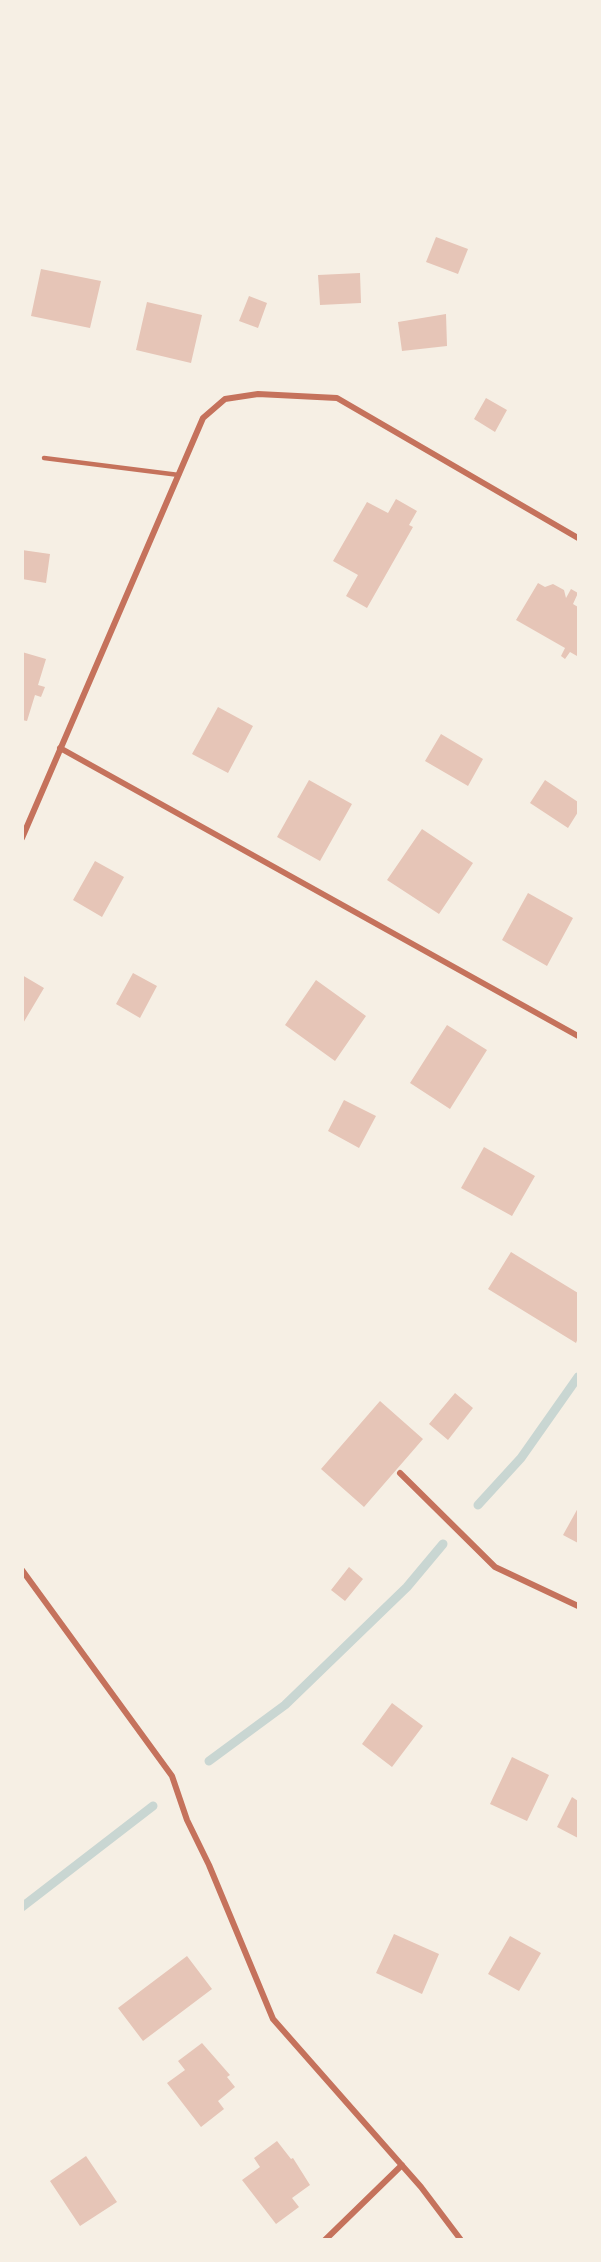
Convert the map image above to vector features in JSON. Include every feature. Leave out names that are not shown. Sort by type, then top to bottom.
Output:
[{"type":"street","points":[[22,838],[203,418],[225,399],[258,394],[337,398],[579,537]]},
{"type":"street","points":[[60,748],[579,1036]]},
{"type":"street","points":[[400,1473],[495,1567],[579,1606]]},
{"type":"street","points":[[22,1570],[172,1776],[187,1820],[209,1865],[273,2019],[402,2165],[461,2240]]},
{"type":"street","points":[[325,2240],[402,2165]]},
{"type":"lane","points":[[45,458],[179,475]]},
{"type":"building","points":[[436,237],[468,249],[458,274],[426,262]]},
{"type":"building","points":[[41,269],[101,281],[90,328],[31,316]]},
{"type":"building","points":[[360,273],[361,303],[320,305],[318,275]]},
{"type":"building","points":[[249,296],[267,303],[258,328],[239,321]]},
{"type":"building","points":[[147,302],[202,315],[191,363],[136,350]]},
{"type":"building","points":[[446,314],[447,346],[402,351],[398,322]]},
{"type":"building","points":[[486,398],[507,410],[495,432],[474,419]]},
{"type":"building","points":[[396,499],[417,511],[409,525],[413,527],[367,608],[346,596],[358,575],[333,561],[367,502],[388,513]]},
{"type":"building","points":[[22,550],[50,554],[46,583],[22,579]]},
{"type":"building","points":[[538,583],[545,587],[553,584],[564,590],[566,598],[571,589],[578,593],[573,604],[578,607],[577,656],[570,652],[565,659],[561,656],[565,648],[516,620]]},
{"type":"building","points":[[22,652],[46,659],[38,685],[45,687],[41,697],[35,695],[27,721],[22,720]]},
{"type":"building","points":[[218,707],[253,726],[228,773],[192,754]]},
{"type":"building","points":[[441,734],[483,759],[468,786],[425,761]]},
{"type":"building","points":[[309,780],[352,804],[320,861],[277,837]]},
{"type":"building","points":[[545,780],[578,802],[578,812],[568,828],[530,803]]},
{"type":"building","points":[[422,829],[473,863],[439,914],[387,880]]},
{"type":"building","points":[[95,861],[124,877],[102,917],[73,900]]},
{"type":"building","points":[[528,893],[573,918],[547,966],[502,940]]},
{"type":"building","points":[[133,973],[157,986],[140,1018],[116,1004]]},
{"type":"building","points":[[22,975],[44,988],[22,1025]]},
{"type":"building","points":[[316,980],[366,1016],[335,1061],[285,1025]]},
{"type":"building","points":[[447,1025],[487,1050],[450,1109],[410,1083]]},
{"type":"building","points":[[344,1100],[376,1116],[359,1148],[328,1131]]},
{"type":"building","points":[[484,1147],[535,1176],[512,1216],[461,1188]]},
{"type":"building","points":[[511,1252],[578,1293],[576,1343],[488,1289]]},
{"type":"building","points":[[455,1393],[473,1408],[448,1440],[429,1424]]},
{"type":"building","points":[[380,1401],[423,1439],[364,1507],[321,1469]]},
{"type":"building","points":[[578,1508],[578,1543],[563,1535]]},
{"type":"building","points":[[349,1567],[363,1579],[345,1601],[331,1590]]},
{"type":"building","points":[[392,1703],[423,1726],[392,1767],[362,1744]]},
{"type":"building","points":[[512,1757],[549,1775],[527,1821],[490,1804]]},
{"type":"building","points":[[572,1797],[578,1801],[578,1838],[557,1827]]},
{"type":"building","points":[[394,1934],[439,1954],[422,1994],[376,1973]]},
{"type":"building","points":[[510,1936],[541,1953],[519,1991],[488,1974]]},
{"type":"building","points":[[187,1956],[212,1989],[143,2041],[118,2008]]},
{"type":"building","points":[[202,2043],[230,2075],[227,2077],[235,2087],[218,2101],[224,2109],[201,2127],[167,2083],[185,2070],[178,2061]]},
{"type":"building","points":[[277,2141],[291,2159],[293,2158],[310,2185],[292,2198],[299,2207],[276,2224],[242,2180],[260,2167],[254,2158]]},
{"type":"building","points":[[86,2156],[117,2202],[80,2226],[50,2181]]},
{"type":"waterway","points":[[478,1505],[521,1458],[578,1377]]},
{"type":"waterway","points":[[209,1761],[285,1705],[407,1587],[443,1544]]},
{"type":"waterway","points":[[22,1907],[153,1806]]}]
